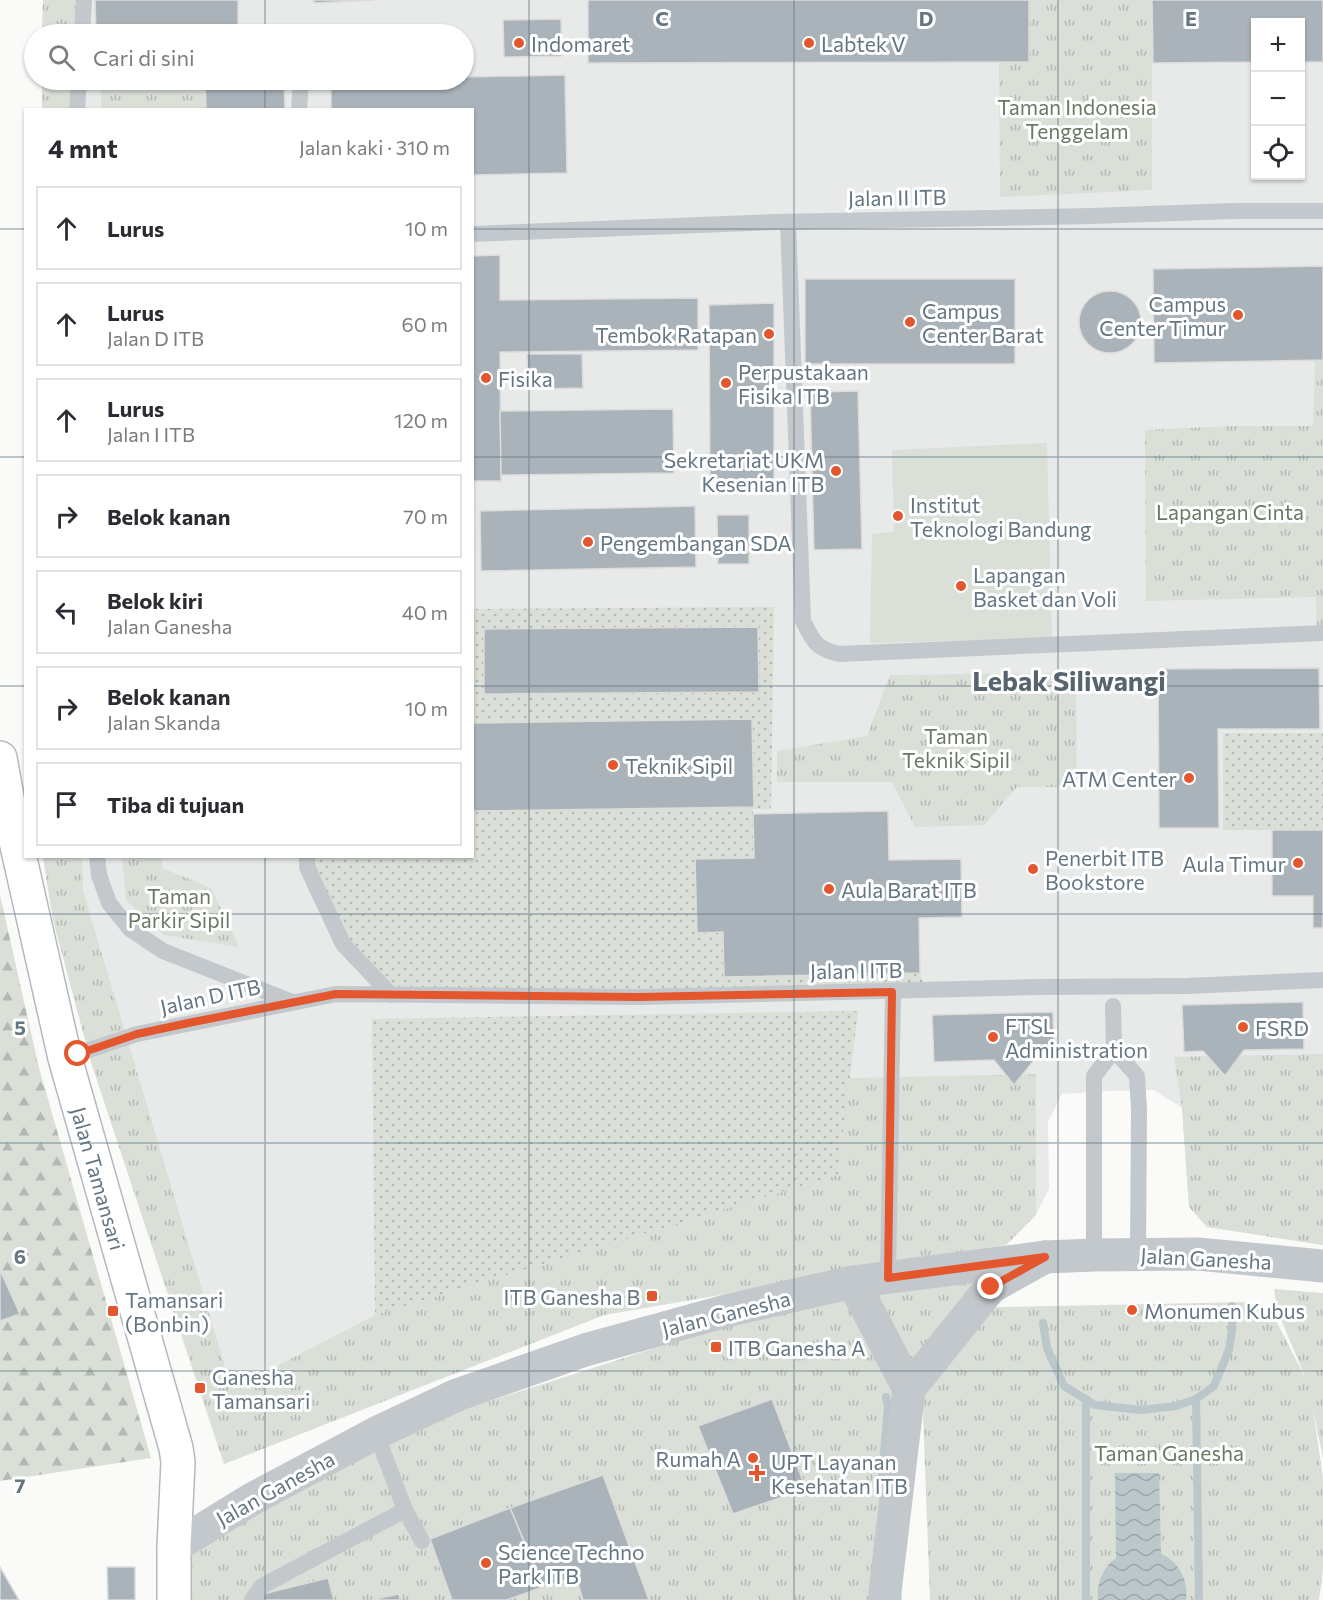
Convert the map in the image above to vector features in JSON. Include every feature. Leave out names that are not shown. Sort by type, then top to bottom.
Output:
[{"type":"main road","name":"Jalan Tamansari","points":[[0,758],[11,819],[65,1058],[176,1448],[178,1462],[174,1600]]},
{"type":"street","name":"Jalan Ganesha","points":[[174,1547],[252,1499],[376,1433],[457,1395],[585,1350],[730,1310],[854,1282],[1045,1257],[1198,1254],[1323,1266]]},
{"type":"street","points":[[885,1600],[909,1389],[991,1287],[1045,1257]]},
{"type":"street","points":[[854,1282],[909,1389]]},
{"type":"lane","points":[[83,24],[84,0]]},
{"type":"lane","points":[[77,108],[78,90]]},
{"type":"lane","points":[[299,108],[300,90]]},
{"type":"lane","name":"Jalan II ITB","points":[[474,234],[788,222],[1235,211],[1323,211]]},
{"type":"lane","points":[[788,222],[803,621],[813,640],[824,650],[839,654],[1323,633]]},
{"type":"lane","name":"Jalan D ITB","points":[[97,858],[99,875],[109,903],[130,929],[163,951],[292,1002]]},
{"type":"lane","points":[[307,858],[307,867],[343,944],[391,995]]},
{"type":"lane","name":"Jalan I ITB","points":[[391,995],[639,997],[1041,987],[1188,986],[1323,980]]},
{"type":"lane","points":[[888,1278],[892,992]]},
{"type":"lane","name":"Jalan D ITB","points":[[65,1058],[137,1034],[292,1002],[336,994],[391,995]]},
{"type":"lane","points":[[1094,1255],[1094,1076],[1114,1050],[1113,1006]]},
{"type":"lane","points":[[1114,1050],[1137,1076],[1139,1110],[1138,1254]]},
{"type":"lane","points":[[376,1433],[405,1510],[422,1541]]},
{"type":"lane","points":[[252,1600],[262,1586],[405,1510]]},
{"type":"shaded area","name":"Institut Teknologi Bandung","points":[[43,0],[1323,0],[1323,1245],[1207,1227],[1189,1207],[1182,1108],[1154,1090],[1062,1094],[1048,1122],[1049,1189],[1036,1215],[1006,1245],[604,1315],[224,1464],[91,1062],[53,920],[43,858],[474,858],[474,108],[42,108],[42,90],[474,90],[474,24],[42,24]]},
{"type":"green space","points":[[43,0],[80,0],[80,24],[42,24]]},
{"type":"green space","name":"Taman Indonesia Tenggelam","points":[[1029,0],[1152,0],[1152,190],[1000,197],[999,62],[1029,61]]},
{"type":"green space","points":[[42,90],[79,90],[79,108],[42,108]]},
{"type":"green space","points":[[101,90],[205,90],[206,108],[101,108]]},
{"type":"green space","name":"Lapangan Cinta","points":[[1323,360],[1323,633],[1317,634],[1316,597],[1146,601],[1145,430],[1232,426],[1313,426],[1315,361]]},
{"type":"green space","name":"Lapangan Basket dan Voli","points":[[1047,443],[1052,638],[870,643],[872,534],[894,532],[892,450]]},
{"type":"green space","points":[[774,607],[771,809],[753,809],[754,858],[695,859],[697,933],[723,932],[724,977],[920,973],[925,990],[391,995],[343,944],[307,858],[474,858],[474,609]]},
{"type":"green space","name":"Taman Teknik Sipil","points":[[1076,673],[1077,787],[1017,787],[984,825],[915,827],[892,782],[777,782],[777,751],[867,736],[890,675]]},
{"type":"green space","points":[[1223,733],[1323,733],[1323,830],[1223,830]]},
{"type":"green space","points":[[43,858],[82,858],[83,891],[225,1367],[254,1378],[375,1315],[838,1175],[849,1078],[1036,1074],[1036,1215],[1006,1245],[604,1315],[224,1464],[91,1062],[53,920]]},
{"type":"green space","name":"Taman Parkir Sipil","points":[[122,858],[162,858],[162,868],[211,888],[239,947],[164,935],[126,900]]},
{"type":"green space","points":[[0,895],[39,1068],[151,1458],[0,1481]]},
{"type":"green space","points":[[858,1011],[838,1175],[375,1315],[372,1019]]},
{"type":"green space","points":[[1323,1054],[1323,1245],[1207,1227],[1189,1207],[1182,1108],[1174,1057]]},
{"type":"green space","points":[[988,1276],[917,1373],[858,1287]]},
{"type":"green space","points":[[851,1285],[899,1388],[883,1600],[186,1600],[174,1547],[459,1411]]},
{"type":"green space","name":"Taman Ganesha","points":[[1274,1289],[1323,1293],[1323,1458],[1313,1409],[1323,1478],[1323,1569],[1319,1600],[930,1600],[922,1387],[985,1308],[1250,1302],[1264,1307],[1273,1315],[1306,1379],[1277,1310]]},
{"type":"water","points":[[1115,1473],[1159,1473],[1161,1554],[1178,1567],[1186,1586],[1186,1600],[1098,1600],[1101,1576],[1116,1558]]},
{"type":"building","points":[[95,0],[238,0],[238,24],[96,24]]},
{"type":"building","points":[[312,0],[374,0],[315,3]]},
{"type":"building","name":"Labtek V","points":[[588,0],[1029,0],[1029,62],[588,63]]},
{"type":"building","points":[[1152,0],[1323,0],[1323,62],[1305,62],[1305,18],[1251,18],[1251,62],[1153,63]]},
{"type":"building","points":[[561,19],[562,56],[504,57],[503,20]]},
{"type":"building","points":[[565,75],[567,173],[474,175],[474,108],[331,108],[331,90],[474,90],[474,77]]},
{"type":"building","points":[[205,90],[284,90],[285,108],[206,108]]},
{"type":"building","name":"Fisika","points":[[500,255],[500,300],[698,298],[698,350],[500,352],[501,481],[474,481],[474,256]]},
{"type":"building","name":"Campus Center Timur","points":[[1323,266],[1323,360],[1154,363],[1153,269]]},
{"type":"building","name":"Campus Center Barat","points":[[805,279],[1015,279],[1015,364],[805,364]]},
{"type":"building","points":[[1110,291],[1132,300],[1141,322],[1132,344],[1110,353],[1088,344],[1079,322],[1088,300]]},
{"type":"building","points":[[774,303],[774,479],[710,480],[709,305]]},
{"type":"building","points":[[527,354],[582,354],[583,388],[528,389]]},
{"type":"building","name":"Sekretariat UKM Kesenian ITB","points":[[858,391],[862,549],[814,550],[810,392]]},
{"type":"building","name":"Fisika","points":[[673,409],[674,473],[501,475],[500,411]]},
{"type":"building","name":"Pengembangan SDA","points":[[695,506],[696,567],[481,571],[480,511]]},
{"type":"building","points":[[717,515],[749,515],[749,564],[718,564]]},
{"type":"building","name":"Teknik Sipil","points":[[758,627],[759,692],[484,694],[484,629]]},
{"type":"building","name":"ATM Center","points":[[1319,668],[1320,729],[1218,729],[1219,828],[1159,828],[1158,669]]},
{"type":"building","name":"Teknik Sipil","points":[[752,719],[754,807],[474,811],[474,723]]},
{"type":"building","name":"Aula Barat ITB","points":[[888,811],[889,860],[961,859],[962,917],[919,918],[920,973],[724,977],[723,932],[697,933],[695,859],[754,858],[753,814]]},
{"type":"building","name":"Aula Timur","points":[[1272,830],[1323,830],[1323,928],[1313,928],[1313,896],[1272,896]]},
{"type":"building","name":"FSRD","points":[[1303,1002],[1304,1049],[1244,1050],[1225,1076],[1203,1051],[1184,1052],[1182,1005]]},
{"type":"building","name":"FTSL Administration","points":[[1053,1012],[1054,1058],[1035,1059],[1014,1085],[994,1060],[934,1062],[932,1015]]},
{"type":"building","points":[[0,1270],[20,1314],[0,1321]]},
{"type":"building","name":"Rumah A","points":[[772,1399],[806,1489],[733,1514],[698,1426]]},
{"type":"building","points":[[603,1475],[649,1600],[583,1600],[576,1577],[543,1587],[510,1508]]},
{"type":"building","name":"Science Techno Park ITB","points":[[510,1508],[543,1587],[507,1600],[452,1600],[430,1539]]},
{"type":"building","points":[[0,1567],[19,1600],[0,1600]]},
{"type":"building","points":[[107,1567],[135,1567],[135,1600],[108,1600]]},
{"type":"building","points":[[328,1578],[334,1600],[261,1600],[259,1595]]},
{"type":"building","points":[[399,1594],[400,1600],[371,1600]]},
{"type":"waterway","points":[[1043,1323],[1047,1348],[1064,1386],[1095,1405],[1141,1410],[1176,1406],[1196,1399],[1214,1386],[1229,1350],[1232,1306]]},
{"type":"waterway","points":[[882,1477],[888,1407],[886,1397]]},
{"type":"waterway","points":[[1086,1399],[1086,1600]]},
{"type":"waterway","points":[[1196,1399],[1199,1600]]},
{"type":"place","name":"Indomaret","points":[[519,43]]},
{"type":"place","name":"Labtek V","points":[[809,43]]},
{"type":"place","name":"Campus Center Timur","points":[[1238,315]]},
{"type":"place","name":"Campus Center Barat","points":[[910,322]]},
{"type":"place","name":"Tembok Ratapan","points":[[769,334]]},
{"type":"place","name":"Fisika","points":[[486,378]]},
{"type":"place","name":"Perpustakaan Fisika ITB","points":[[726,383]]},
{"type":"place","name":"Sekretariat UKM Kesenian ITB","points":[[836,471]]},
{"type":"place","name":"Institut Teknologi Bandung","points":[[898,516]]},
{"type":"place","name":"Pengembangan SDA","points":[[588,542]]},
{"type":"place","name":"Lapangan Basket dan Voli","points":[[961,586]]},
{"type":"place","name":"Teknik Sipil","points":[[613,765]]},
{"type":"place","name":"ATM Center","points":[[1189,778]]},
{"type":"place","name":"Aula Timur","points":[[1298,863]]},
{"type":"place","name":"Penerbit ITB Bookstore","points":[[1033,869]]},
{"type":"place","name":"Aula Barat ITB","points":[[829,889]]},
{"type":"place","name":"FSRD","points":[[1243,1027]]},
{"type":"place","name":"FTSL Administration","points":[[993,1037]]},
{"type":"place","name":"ITB Ganesha B","points":[[652,1296]]},
{"type":"place","name":"Monumen Kubus","points":[[1132,1310]]},
{"type":"place","name":"Tamansari (Bonbin)","points":[[113,1311]]},
{"type":"place","name":"ITB Ganesha A","points":[[716,1347]]},
{"type":"place","name":"Ganesha Tamansari","points":[[200,1388]]},
{"type":"place","name":"Rumah A","points":[[753,1458]]},
{"type":"place","name":"UPT Layanan Kesehatan ITB","points":[[757,1473]]},
{"type":"place","name":"Science Techno Park ITB","points":[[486,1563]]},
{"type":"district","name":"Lebak Siliwangi","points":[[1069,680]]},
{"type":"route","points":[[78,1054],[137,1034],[336,994],[639,997],[892,992],[888,1278],[1045,1257],[991,1287]]}]
